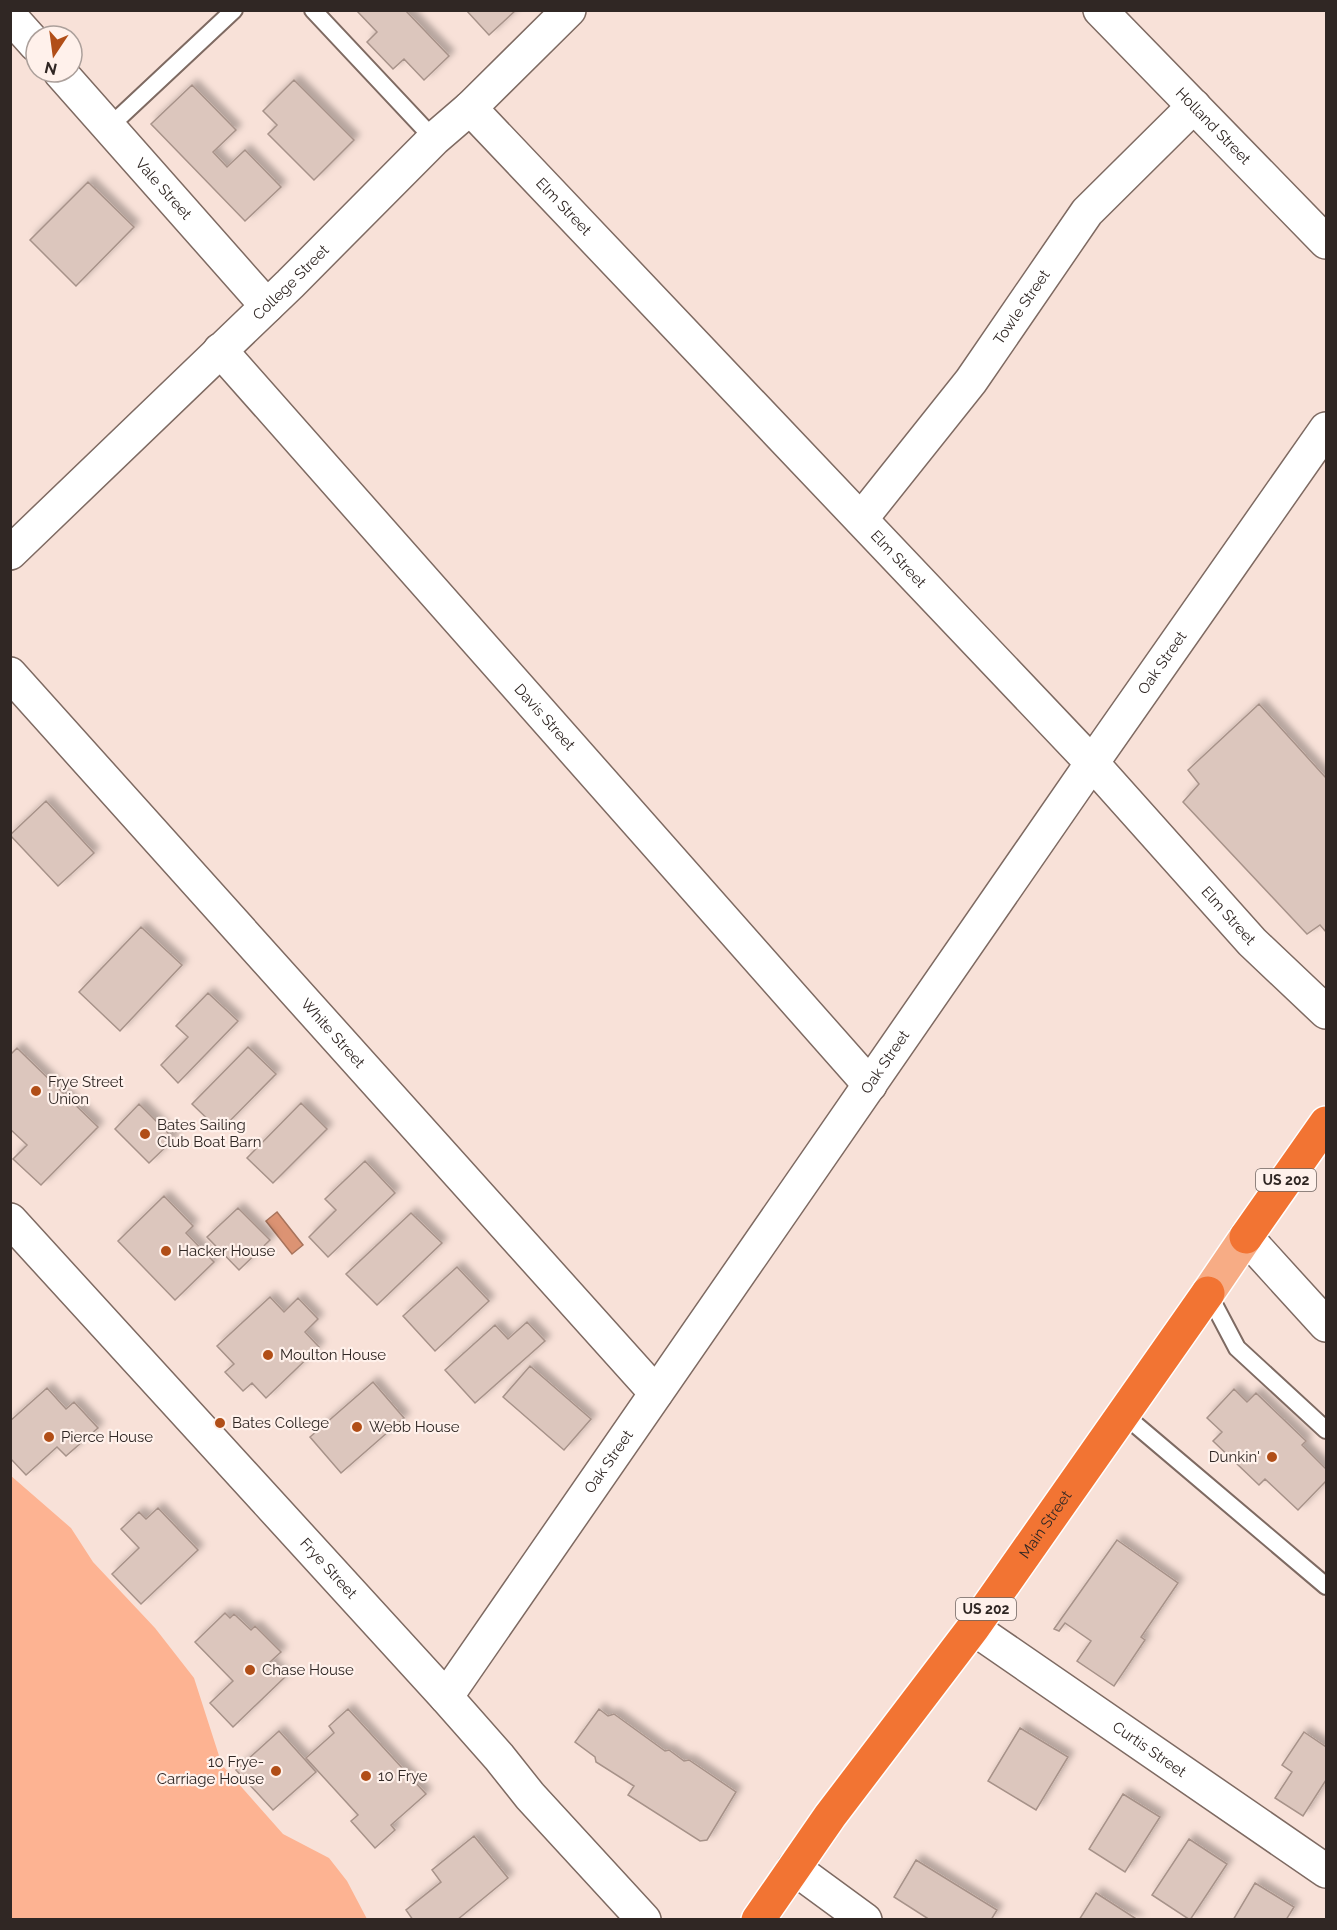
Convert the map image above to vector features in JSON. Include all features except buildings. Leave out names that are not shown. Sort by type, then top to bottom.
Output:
[{"type":"highway","name":"Main Street","points":[[1246,1237],[1326,1123]]},
{"type":"highway","name":"Main Street","points":[[758,1920],[830,1816],[973,1628],[1208,1293]]},
{"type":"main road","name":"Main Street","points":[[1208,1293],[1246,1237]]},
{"type":"street","name":"College Street","points":[[10,553],[267,306],[434,139],[470,108],[569,10]]},
{"type":"street","name":"Holland Street","points":[[1100,10],[1326,242]]},
{"type":"street","points":[[10,16],[24,32]]},
{"type":"street","name":"Vale Street","points":[[71,84],[267,306]]},
{"type":"street","name":"Towle Street","points":[[861,519],[971,381],[1087,212],[1194,106]]},
{"type":"street","name":"Elm Street","points":[[470,108],[1092,763],[1252,942],[1326,1012]]},
{"type":"street","name":"Davis Street","points":[[220,350],[870,1085]]},
{"type":"street","name":"Oak Street","points":[[446,1697],[1092,763],[1326,429]]},
{"type":"street","name":"White Street","points":[[10,674],[656,1394]]},
{"type":"street","name":"Frye Street","points":[[10,1220],[446,1697],[530,1796],[644,1920]]},
{"type":"street","points":[[1246,1237],[1326,1325]]},
{"type":"street","name":"Curtis Street","points":[[973,1628],[1326,1871]]},
{"type":"street","points":[[794,1868],[865,1920]]},
{"type":"lane","points":[[109,127],[234,10]]},
{"type":"lane","points":[[313,10],[434,139]]},
{"type":"lane","points":[[1208,1293],[1238,1348],[1326,1430]]},
{"type":"lane","points":[[1123,1414],[1326,1586]]},
{"type":"shaded area","points":[[277,1212],[303,1245],[292,1254],[266,1221]]},
{"type":"shaded area","points":[[10,1475],[71,1528],[93,1562],[155,1628],[194,1678],[222,1765],[283,1834],[329,1858],[347,1881],[367,1919],[11,1919]]},
{"type":"place","name":"Frye Street Union","points":[[36,1091]]},
{"type":"place","name":"Bates Sailing Club Boat Barn","points":[[145,1134]]},
{"type":"place","name":"Hacker House","points":[[166,1251]]},
{"type":"place","name":"Moulton House","points":[[268,1355]]},
{"type":"place","name":"Bates College","points":[[220,1423]]},
{"type":"place","name":"Webb House","points":[[357,1427]]},
{"type":"place","name":"Pierce House","points":[[49,1437]]},
{"type":"place","name":"Dunkin'","points":[[1272,1457]]},
{"type":"place","name":"Chase House","points":[[250,1670]]},
{"type":"place","name":"10 Frye- Carriage House","points":[[276,1771]]},
{"type":"place","name":"10 Frye","points":[[366,1776]]}]
